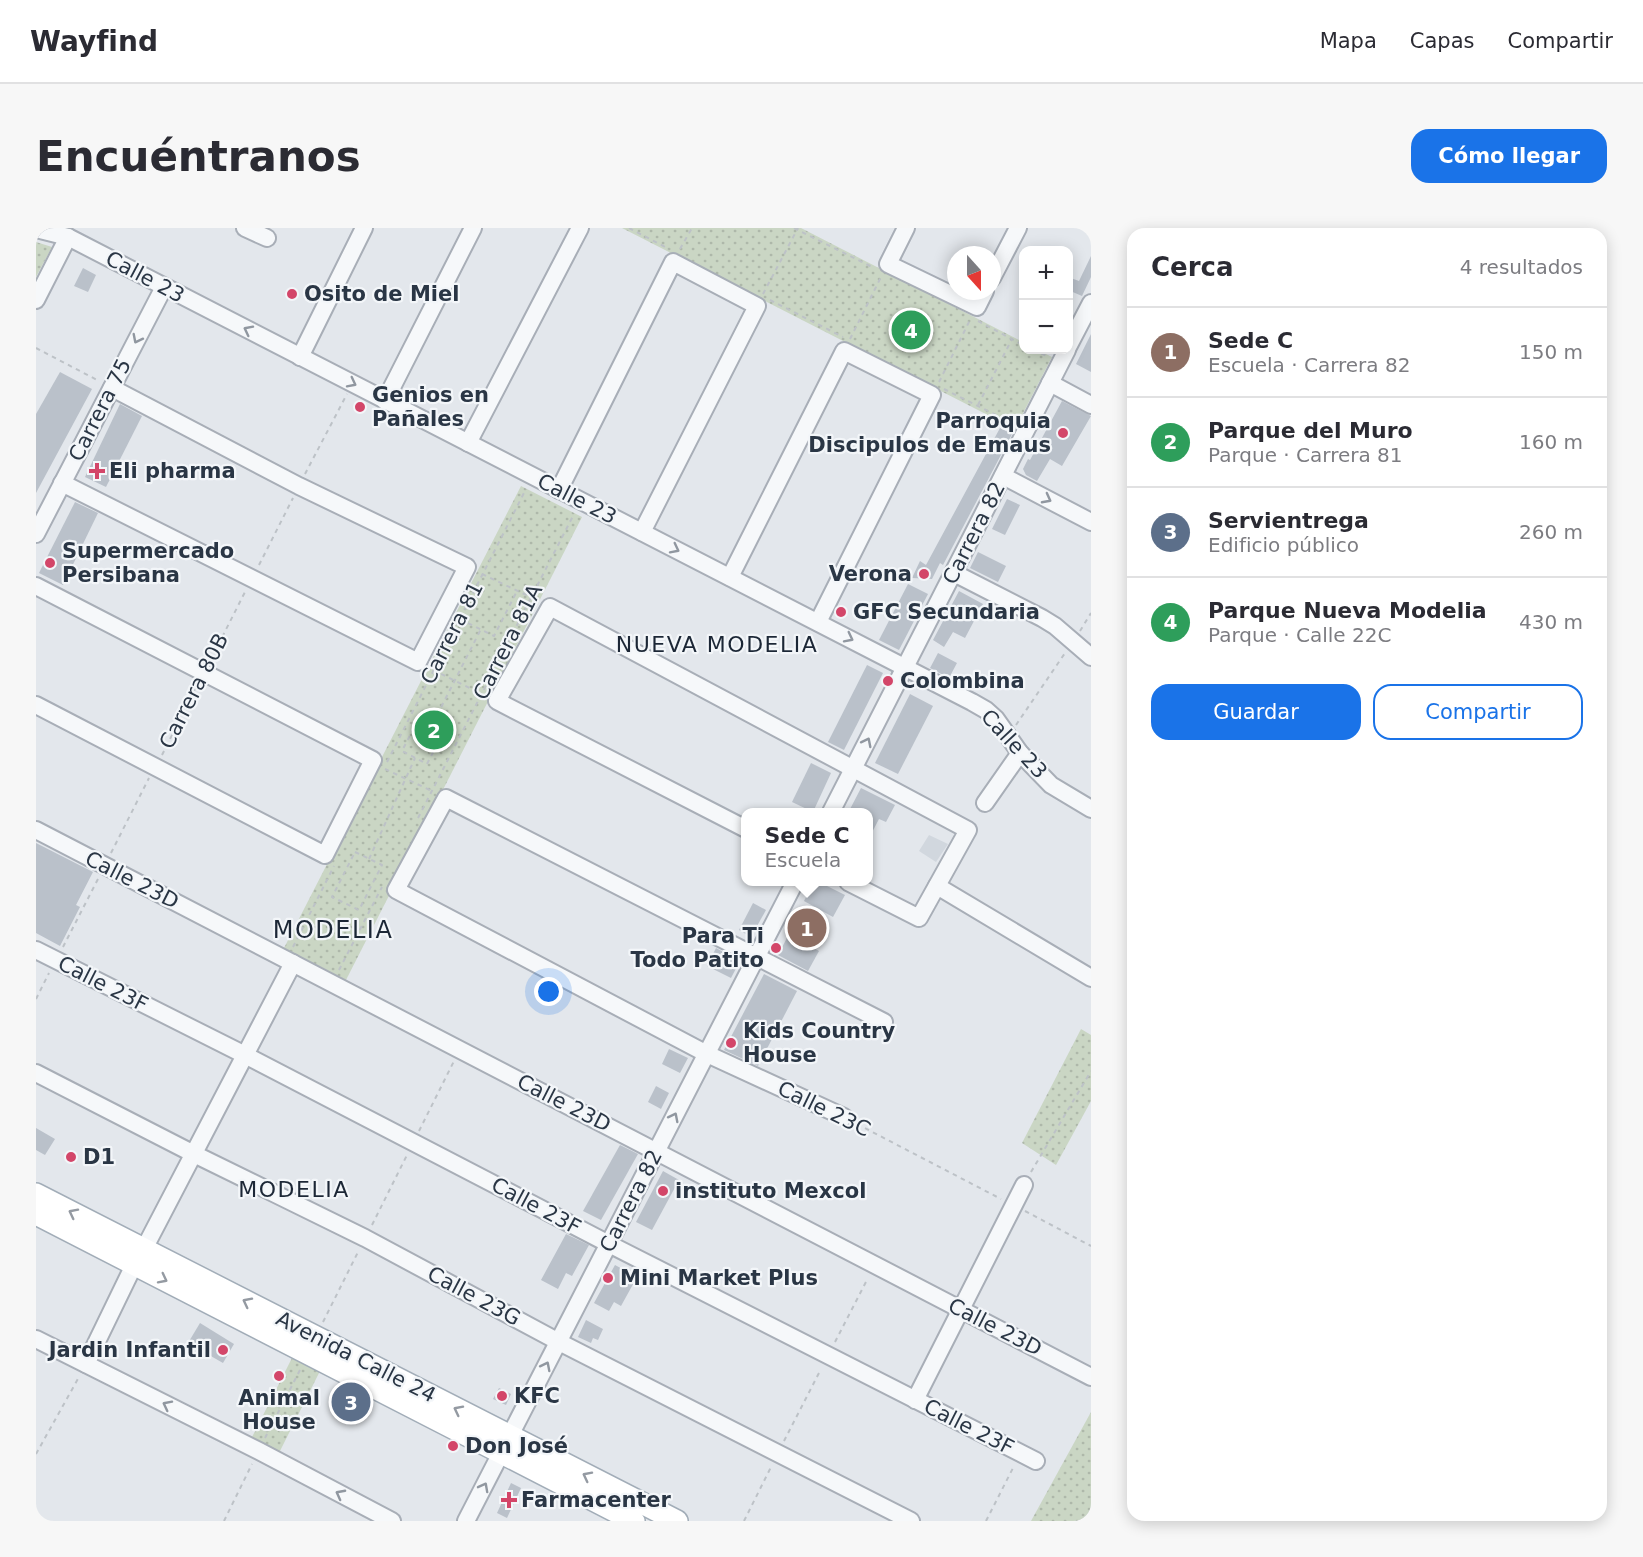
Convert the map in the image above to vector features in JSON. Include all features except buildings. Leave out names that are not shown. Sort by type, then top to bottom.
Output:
[{"type":"main road","name":"Avenida Calle 24","points":[[36,1194],[139,1257],[506,1445],[677,1521]]},
{"type":"main road","name":"Avenida Calle 24","points":[[36,1214],[139,1257]]},
{"type":"main road","name":"Avenida Calle 24","points":[[506,1445],[634,1521]]},
{"type":"street","points":[[245,228],[267,238]]},
{"type":"street","points":[[300,357],[364,228]]},
{"type":"street","points":[[385,401],[473,228]]},
{"type":"street","points":[[468,443],[580,228]]},
{"type":"street","points":[[906,228],[888,264],[977,307],[980,300]]},
{"type":"street","points":[[1001,261],[1018,228]]},
{"type":"street","name":"Calle 23","points":[[36,229],[68,237],[986,710],[996,719],[1020,753],[1051,785],[1091,809]]},
{"type":"street","points":[[36,300],[68,237]]},
{"type":"street","points":[[559,490],[673,262],[759,301],[642,532]]},
{"type":"street","name":"Carrera 75","points":[[36,534],[164,287]]},
{"type":"street","name":"Carrera 82","points":[[1073,338],[1091,303]]},
{"type":"street","points":[[730,577],[846,346],[932,395],[818,622]]},
{"type":"street","name":"Carrera 82","points":[[834,808],[1065,354]]},
{"type":"street","points":[[1050,383],[1091,405]]},
{"type":"street","points":[[112,388],[299,486],[467,567]]},
{"type":"street","points":[[1003,476],[1091,522]]},
{"type":"street","points":[[62,483],[418,662]]},
{"type":"street","name":"Carrera 81","points":[[418,662],[467,567]]},
{"type":"street","points":[[954,573],[1042,618],[1091,657]]},
{"type":"street","points":[[36,586],[379,764],[331,858],[36,705]]},
{"type":"street","points":[[550,607],[968,830],[919,918],[856,886]]},
{"type":"street","name":"Carrera 81A","points":[[489,697],[550,607]]},
{"type":"street","points":[[489,697],[741,826]]},
{"type":"street","points":[[985,803],[1020,753]]},
{"type":"street","points":[[390,887],[439,794],[884,1022]]},
{"type":"street","name":"Calle 23D","points":[[36,830],[656,1152],[809,1223],[874,1265],[1091,1377]]},
{"type":"street","name":"Carrera 82","points":[[466,1521],[793,886]]},
{"type":"street","points":[[937,886],[1041,942],[1091,978]]},
{"type":"street","name":"Calle 23C","points":[[390,887],[707,1054],[844,1117]]},
{"type":"street","name":"Calle 23F","points":[[36,950],[1029,1457]]},
{"type":"street","points":[[86,1364],[139,1257],[245,1055],[290,961]]},
{"type":"street","name":"Calle 23G","points":[[36,1073],[365,1238],[558,1342],[911,1521]]},
{"type":"street","points":[[915,1400],[1024,1185]]},
{"type":"street","points":[[36,1339],[392,1521]]},
{"type":"path","points":[[629,228],[678,253],[692,228]]},
{"type":"path","points":[[798,228],[759,301],[846,346],[888,264]]},
{"type":"path","points":[[977,307],[937,386],[1017,426]]},
{"type":"path","points":[[977,406],[1012,339]]},
{"type":"path","points":[[36,348],[112,388]]},
{"type":"path","points":[[1041,354],[1051,359]]},
{"type":"path","name":"Carrera 80B","points":[[36,999],[352,384]]},
{"type":"path","name":"Carrera 81","points":[[379,764],[434,670],[532,476]]},
{"type":"path","name":"Carrera 81A","points":[[416,822],[439,794],[489,697],[531,598],[581,501]]},
{"type":"path","points":[[467,567],[550,607]]},
{"type":"path","points":[[460,619],[494,636],[517,591]]},
{"type":"path","points":[[1007,737],[1091,613]]},
{"type":"path","points":[[433,723],[481,629]]},
{"type":"path","points":[[418,662],[489,697]]},
{"type":"path","points":[[420,716],[433,723],[445,729],[428,764],[402,751],[420,716]]},
{"type":"path","points":[[369,859],[415,758]]},
{"type":"path","points":[[379,764],[439,794]]},
{"type":"path","points":[[355,852],[369,859],[382,865],[359,910],[332,897],[355,852]]},
{"type":"path","points":[[290,961],[331,858]]},
{"type":"path","points":[[342,864],[348,866]]},
{"type":"path","points":[[332,984],[390,887]]},
{"type":"path","points":[[321,1327],[459,1049]]},
{"type":"path","points":[[1024,1185],[1091,1071]]},
{"type":"path","name":"Calle 23C","points":[[844,1117],[1091,1246]]},
{"type":"path","points":[[744,1521],[874,1265]]},
{"type":"path","points":[[36,1454],[86,1364]]},
{"type":"path","points":[[986,1521],[1029,1457]]},
{"type":"shaded area","points":[[929,835],[948,844],[936,862],[919,851]]},
{"type":"shaded area","points":[[798,909],[828,926],[816,948],[785,930]]},
{"type":"green space","points":[[622,228],[801,228],[1019,340],[1019,354],[1046,354],[1052,357],[1015,429]]},
{"type":"green space","points":[[36,242],[52,247],[36,277]]},
{"type":"green space","points":[[521,486],[582,517],[346,980],[284,948]]},
{"type":"green space","points":[[1081,1029],[1091,1035],[1091,1101],[1056,1165],[1022,1143]]},
{"type":"green space","points":[[293,1356],[321,1369],[277,1457],[249,1443]]},
{"type":"green space","points":[[1091,1412],[1091,1521],[1031,1521]]},
{"type":"place","name":"Osito de Miel","points":[[292,294]]},
{"type":"place","name":"Parque Nueva Modelia","points":[[911,330]]},
{"type":"place","name":"Genios en Pañales","points":[[360,407]]},
{"type":"place","name":"Parroquia Discipulos de Emaus","points":[[1063,433]]},
{"type":"place","name":"Eli pharma","points":[[97,471]]},
{"type":"place","name":"Supermercado Persibana","points":[[50,563]]},
{"type":"place","name":"Verona","points":[[924,574]]},
{"type":"place","name":"GFC Secundaria","points":[[841,612]]},
{"type":"place","name":"Colombina","points":[[888,681]]},
{"type":"place","name":"Parque del Muro","points":[[434,730]]},
{"type":"place","name":"Sede C","points":[[807,928]]},
{"type":"place","name":"Para Ti Todo Patito","points":[[776,948]]},
{"type":"place","name":"Kids Country House","points":[[731,1043]]},
{"type":"place","name":"D1","points":[[71,1157]]},
{"type":"place","name":"instituto Mexcol","points":[[663,1191]]},
{"type":"place","name":"Mini Market Plus","points":[[608,1278]]},
{"type":"place","name":"Jardin Infantil","points":[[223,1350]]},
{"type":"place","name":"Animal House","points":[[279,1376]]},
{"type":"place","name":"KFC","points":[[502,1396]]},
{"type":"place","name":"Servientrega","points":[[351,1402]]},
{"type":"place","name":"Don José","points":[[453,1446]]},
{"type":"place","name":"Farmacenter","points":[[509,1500]]},
{"type":"district","name":"NUEVA MODELIA","points":[[717,644]]},
{"type":"district","name":"MODELIA","points":[[333,930]]},
{"type":"district","name":"MODELIA","points":[[294,1189]]}]
